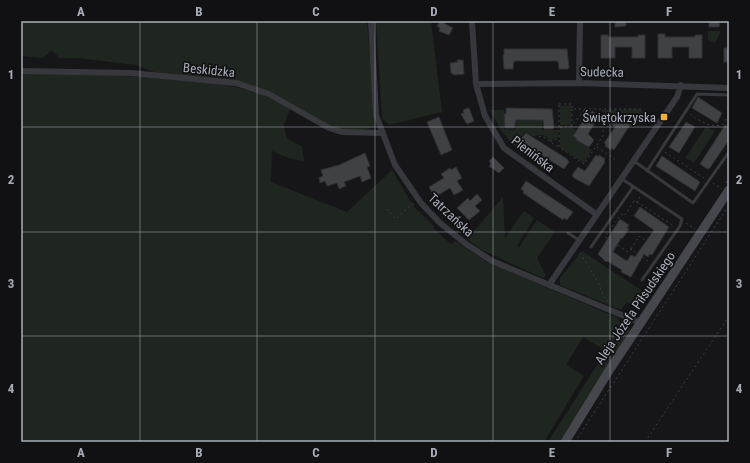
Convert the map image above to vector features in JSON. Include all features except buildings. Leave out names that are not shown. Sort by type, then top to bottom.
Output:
[{"type":"main road","name":"Aleja Józefa Piłsudskiego","points":[[564,442],[726,190]]},
{"type":"street","name":"Tatrzańska","points":[[370,21],[376,115],[395,165],[421,203],[440,223],[478,254],[508,269],[641,323]]},
{"type":"street","points":[[579,83],[580,21]]},
{"type":"street","name":"Pienińska","points":[[472,22],[476,84],[485,116],[504,148],[596,214]]},
{"type":"street","name":"Beskidzka","points":[[21,71],[131,73],[236,83],[269,94],[329,128],[342,132],[383,133]]},
{"type":"street","name":"Sudecka","points":[[476,84],[579,83],[681,85],[729,88]]},
{"type":"street","points":[[549,285],[677,97],[681,85]]},
{"type":"lane","points":[[647,170],[697,94],[729,95]]},
{"type":"lane","points":[[634,161],[693,203],[729,152]]},
{"type":"lane","points":[[622,179],[677,216],[682,222],[642,280]]},
{"type":"lane","points":[[591,247],[632,187]]},
{"type":"lane","points":[[568,233],[580,240]]},
{"type":"path","points":[[559,147],[559,104],[572,104],[572,126]]},
{"type":"path","points":[[572,109],[640,109],[644,111]]},
{"type":"path","points":[[572,126],[584,109]]},
{"type":"path","points":[[539,137],[542,136],[584,164],[603,136],[604,109]]},
{"type":"path","points":[[686,111],[703,124],[712,126],[722,125],[726,119],[729,120]]},
{"type":"path","points":[[559,126],[572,126]]},
{"type":"path","points":[[550,141],[559,139]]},
{"type":"path","points":[[596,147],[616,160]]},
{"type":"path","points":[[661,149],[709,181],[726,190]]},
{"type":"path","points":[[637,202],[642,193]]},
{"type":"path","points":[[645,240],[639,236],[628,252],[605,237],[621,214],[624,216],[635,200],[677,229]]},
{"type":"path","points":[[388,209],[396,219],[412,204],[421,203]]},
{"type":"path","points":[[575,442],[729,205]]},
{"type":"path","points":[[682,222],[694,228]]},
{"type":"path","points":[[630,249],[652,265]]},
{"type":"path","points":[[578,250],[600,284],[603,295],[612,307]]},
{"type":"path","points":[[645,442],[729,316]]},
{"type":"shaded area","points":[[21,21],[367,21],[374,114],[377,125],[372,128],[358,131],[333,128],[275,94],[235,81],[157,73],[135,65],[78,58],[59,58],[52,50],[43,58],[21,56]]},
{"type":"shaded area","points":[[376,21],[431,21],[442,112],[389,125],[382,118]]},
{"type":"shaded area","points":[[708,31],[721,31],[715,43],[708,40]]},
{"type":"shaded area","points":[[21,73],[160,78],[237,87],[264,95],[290,109],[284,125],[287,139],[302,146],[304,161],[291,159],[272,151],[271,182],[347,212],[392,170],[414,207],[434,226],[433,228],[451,244],[455,241],[487,262],[618,318],[619,321],[622,322],[624,320],[630,322],[630,331],[560,442],[548,442],[606,351],[583,337],[566,365],[584,376],[544,442],[21,442]]},
{"type":"shaded area","points":[[571,105],[571,125],[560,125],[560,106]]},
{"type":"shaded area","points":[[640,109],[644,113],[634,128],[617,115],[613,114],[608,121],[605,121],[605,110]]},
{"type":"shaded area","points":[[490,110],[504,110],[504,129],[515,130],[516,121],[542,120],[542,130],[558,130],[558,138],[550,140],[543,135],[533,136],[525,132],[518,141],[523,145],[519,151],[502,132]]},
{"type":"shaded area","points":[[706,127],[715,131],[694,163],[685,158]]},
{"type":"shaded area","points":[[560,128],[572,128],[576,130],[573,136],[592,150],[584,163],[560,147]]},
{"type":"shaded area","points":[[503,197],[505,238],[524,211],[534,218],[517,246],[519,247],[537,220],[555,232],[537,258],[546,276],[543,278],[480,249],[467,239]]},
{"type":"shaded area","points":[[582,251],[644,292],[634,306],[627,302],[621,310],[560,285],[560,278]]},
{"type":"place","name":"Świętokrzyska","points":[[664,117]]}]
